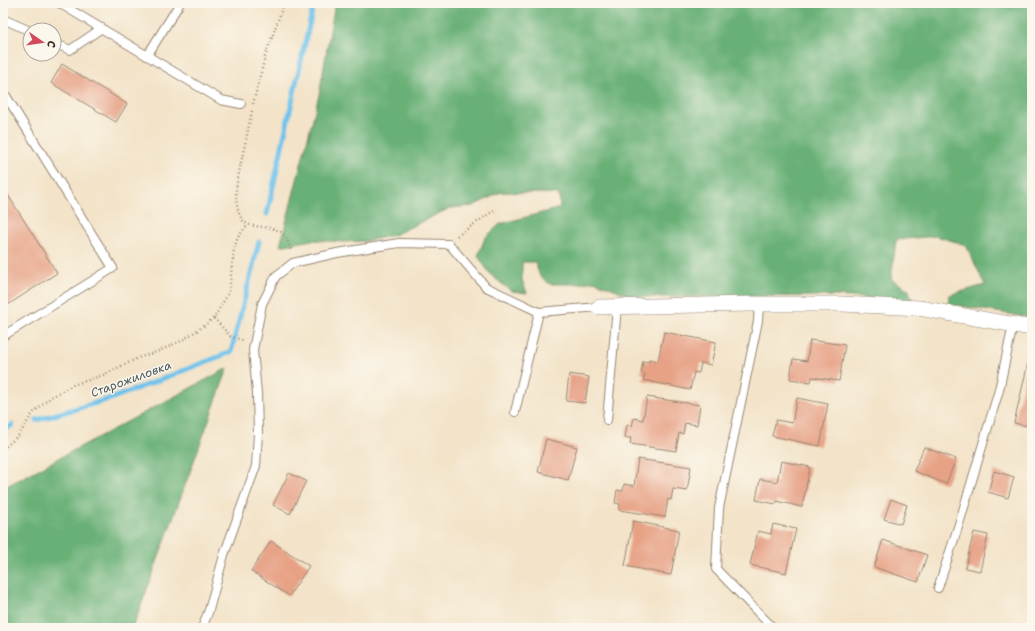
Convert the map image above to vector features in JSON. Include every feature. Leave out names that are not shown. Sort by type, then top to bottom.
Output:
[{"type":"street","points":[[599,308],[759,304],[842,304],[919,308],[1032,328]]},
{"type":"lane","points":[[60,3],[221,100],[241,104]]},
{"type":"lane","points":[[147,56],[180,3]]},
{"type":"lane","points":[[3,19],[22,27]]},
{"type":"lane","points":[[62,46],[70,50],[102,28]]},
{"type":"lane","points":[[3,91],[113,268],[3,336]]},
{"type":"lane","points":[[202,628],[209,610],[224,555],[256,466],[258,433],[257,393],[253,350],[262,304],[276,276],[293,263],[337,253],[399,243],[449,244],[486,287],[539,312],[599,308]]},
{"type":"lane","points":[[759,304],[758,321],[719,508],[716,569],[773,628]]},
{"type":"lane","points":[[606,420],[617,307]]},
{"type":"lane","points":[[515,412],[539,312]]},
{"type":"lane","points":[[938,588],[1000,390],[1013,325]]},
{"type":"path","points":[[284,3],[264,64],[253,105],[236,190],[238,211],[241,219],[248,224],[267,227],[282,232],[290,242]]},
{"type":"path","points":[[449,244],[461,232],[496,209]]},
{"type":"path","points":[[3,449],[19,435],[33,413],[51,397],[73,385],[103,375],[138,358],[160,351],[181,341],[214,318],[229,292],[234,249],[238,237],[248,224]]},
{"type":"path","points":[[214,318],[230,336],[239,340]]},
{"type":"green space","points":[[335,3],[1032,3],[1032,318],[949,304],[949,295],[985,285],[966,245],[936,236],[896,240],[891,279],[908,289],[913,301],[836,296],[634,297],[594,281],[578,284],[550,284],[540,276],[535,262],[522,262],[522,280],[527,293],[511,291],[491,275],[478,256],[485,238],[500,224],[560,208],[559,194],[501,192],[473,206],[450,208],[396,234],[368,241],[343,242],[312,240],[280,246],[319,95]]},
{"type":"green space","points":[[228,368],[135,622],[131,628],[3,628],[3,488]]},
{"type":"building","points":[[62,64],[127,104],[116,122],[51,83]]},
{"type":"building","points":[[3,187],[57,273],[3,308]]},
{"type":"building","points":[[664,332],[716,342],[711,365],[701,363],[699,373],[694,372],[690,390],[643,380],[645,374],[641,373],[643,361],[649,362],[649,359],[658,361]]},
{"type":"building","points":[[810,340],[845,345],[839,381],[812,377],[811,382],[790,379],[793,359],[807,361]]},
{"type":"building","points":[[1028,363],[1032,364],[1032,427],[1014,423]]},
{"type":"building","points":[[569,374],[589,377],[585,403],[566,401]]},
{"type":"building","points":[[647,397],[700,405],[697,425],[685,423],[683,434],[679,433],[676,451],[630,444],[631,438],[625,438],[627,425],[632,426],[634,418],[643,420]]},
{"type":"building","points":[[797,398],[828,404],[820,446],[772,436],[776,420],[792,423]]},
{"type":"building","points":[[546,439],[577,447],[568,480],[538,472]]},
{"type":"building","points":[[924,447],[956,459],[946,484],[914,471]]},
{"type":"building","points":[[638,459],[691,467],[687,491],[673,489],[671,500],[668,499],[665,517],[619,510],[620,504],[615,503],[617,490],[623,491],[624,484],[634,486]]},
{"type":"building","points":[[781,461],[810,467],[802,507],[777,501],[776,504],[756,500],[760,479],[777,482]]},
{"type":"building","points":[[994,471],[1014,477],[1008,498],[988,492]]},
{"type":"building","points":[[289,473],[306,481],[290,514],[273,505]]},
{"type":"building","points":[[891,499],[907,505],[901,524],[884,519]]},
{"type":"building","points":[[633,521],[679,530],[671,575],[625,566]]},
{"type":"building","points":[[773,524],[796,529],[786,573],[750,565],[758,531],[771,534]]},
{"type":"building","points":[[974,532],[988,535],[980,571],[965,568]]},
{"type":"building","points":[[883,540],[927,555],[918,582],[874,567]]},
{"type":"building","points":[[271,541],[309,566],[289,596],[251,571]]},
{"type":"waterway","points":[[267,214],[314,3]]},
{"type":"waterway","name":"Старожиловка","points":[[37,420],[113,398],[231,352],[259,242]]},
{"type":"waterway","name":"Старожиловка","points":[[3,431],[12,425]]}]
